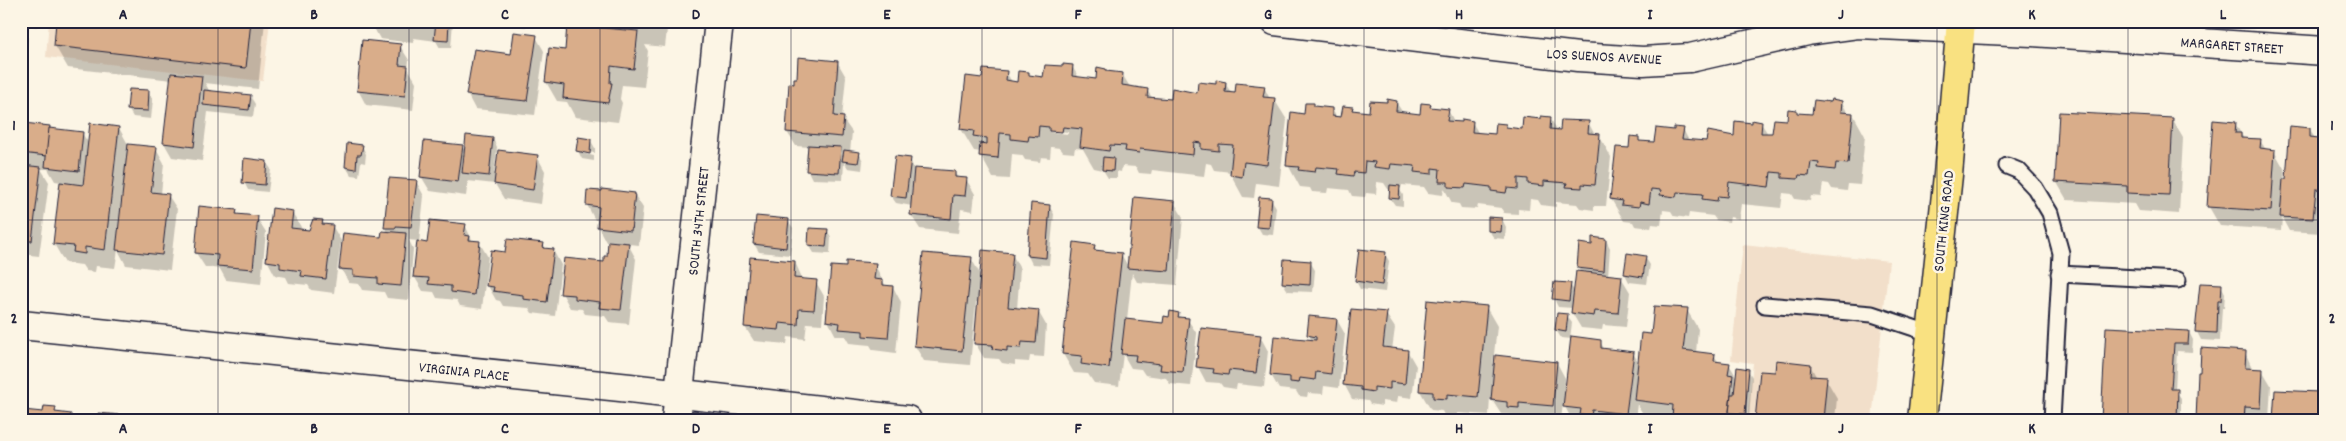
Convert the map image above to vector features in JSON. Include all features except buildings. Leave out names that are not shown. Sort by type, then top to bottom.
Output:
[{"type":"main road","name":"SOUTH KING ROAD","points":[[1922,420],[1948,175],[1961,25]]},
{"type":"street","name":"SOUTH 34TH STREET","points":[[678,407],[719,21]]},
{"type":"street","name":"LOS SUENOS AVENUE","points":[[1275,21],[1578,57],[1643,61],[1690,58],[1808,30],[1859,24],[1961,25]]},
{"type":"street","name":"MARGARET STREET","points":[[1961,25],[2325,51]]},
{"type":"street","name":"VIRGINIA PLACE","points":[[21,325],[678,407],[907,420]]},
{"type":"lane","points":[[2007,166],[2019,171],[2035,188],[2050,213],[2060,252],[2052,420]]},
{"type":"lane","points":[[2060,274],[2178,280]]},
{"type":"lane","points":[[1765,304],[1872,314],[1932,334]]},
{"type":"shaded area","points":[[49,21],[270,21],[263,81],[46,57]]},
{"type":"shaded area","points":[[1743,245],[1889,261],[1872,420],[1747,420],[1753,363],[1731,360]]}]
